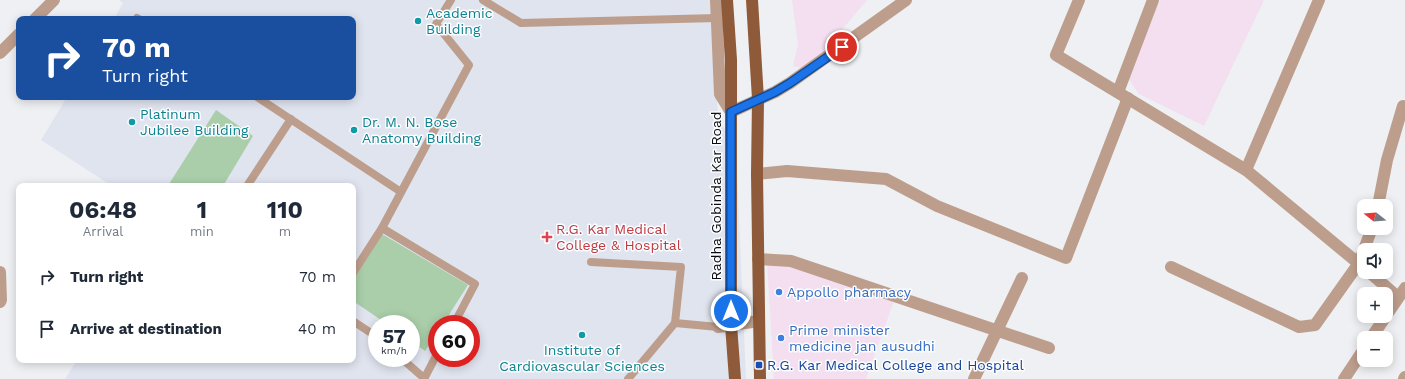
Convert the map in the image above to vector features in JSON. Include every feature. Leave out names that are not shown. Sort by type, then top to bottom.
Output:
[{"type":"main road","name":"Radha Gobinda Kar Road","points":[[727,0],[731,60],[731,325],[735,379]]},
{"type":"main road","points":[[752,0],[758,99],[758,321],[760,379]]},
{"type":"street","points":[[38,16],[54,0]]},
{"type":"street","points":[[716,0],[720,94],[731,112],[790,83],[906,0]]},
{"type":"street","points":[[1079,0],[1056,55],[1246,170],[1357,263]]},
{"type":"street","points":[[757,174],[787,170],[886,179],[937,206],[1066,258],[1123,96],[1153,0]]},
{"type":"street","points":[[1246,170],[1319,0]]},
{"type":"street","points":[[0,53],[16,37]]},
{"type":"street","points":[[1379,199],[1387,160],[1404,106]]},
{"type":"street","points":[[758,258],[791,262],[1049,348]]},
{"type":"street","points":[[1171,267],[1299,327],[1315,325],[1357,271]]},
{"type":"street","points":[[0,272],[0,302]]},
{"type":"street","points":[[974,379],[1022,278]]},
{"type":"street","points":[[1381,279],[1402,292],[1393,306]]},
{"type":"street","points":[[718,327],[758,321]]},
{"type":"street","points":[[1344,379],[1357,360]]},
{"type":"lane","points":[[356,268],[382,228],[469,65],[436,24],[451,0]]},
{"type":"lane","points":[[483,0],[521,23],[717,18]]},
{"type":"lane","points":[[262,100],[401,192]]},
{"type":"lane","points":[[249,183],[291,119]]},
{"type":"lane","points":[[382,228],[475,284],[459,315]]},
{"type":"lane","points":[[591,262],[681,267],[675,323],[628,379]]},
{"type":"lane","points":[[356,323],[368,331]]},
{"type":"lane","points":[[675,323],[718,327]]},
{"type":"lane","points":[[411,367],[424,379],[430,367]]},
{"type":"shaded area","name":"R.G. Kar Medical College & Hospital","points":[[119,0],[711,0],[718,117],[736,149],[746,379],[65,379],[75,363],[356,363],[356,183],[107,183],[41,140],[65,100],[356,100],[356,16],[116,16],[123,3]]},
{"type":"shaded area","points":[[792,0],[867,0],[839,33],[816,71],[793,66],[798,45]]},
{"type":"shaded area","points":[[1160,0],[1264,0],[1204,126],[1139,94],[1128,78]]},
{"type":"shaded area","points":[[767,262],[798,266],[895,298],[866,379],[774,379]]},
{"type":"green space","points":[[216,110],[253,136],[225,183],[170,183]]},
{"type":"green space","points":[[382,234],[468,285],[449,315],[428,315],[428,346],[425,351],[420,347],[420,315],[374,315],[356,303],[356,275]]},
{"type":"place","name":"Academic Building","points":[[418,21]]},
{"type":"place","name":"Platinum Jubilee Building","points":[[132,122]]},
{"type":"place","name":"Dr. M. N. Bose Anatomy Building","points":[[354,130]]},
{"type":"place","name":"R.G. Kar Medical College & Hospital","points":[[547,237]]},
{"type":"place","name":"Appollo pharmacy","points":[[779,292]]},
{"type":"place","name":"Institute of Cardiovascular Sciences","points":[[582,335]]},
{"type":"place","name":"Prime minister medicine jan ausudhi","points":[[781,338]]},
{"type":"place","name":"R.G. Kar Medical College and Hospital","points":[[759,365]]},
{"type":"route","points":[[731,311],[731,112],[775,92],[842,47]]}]
